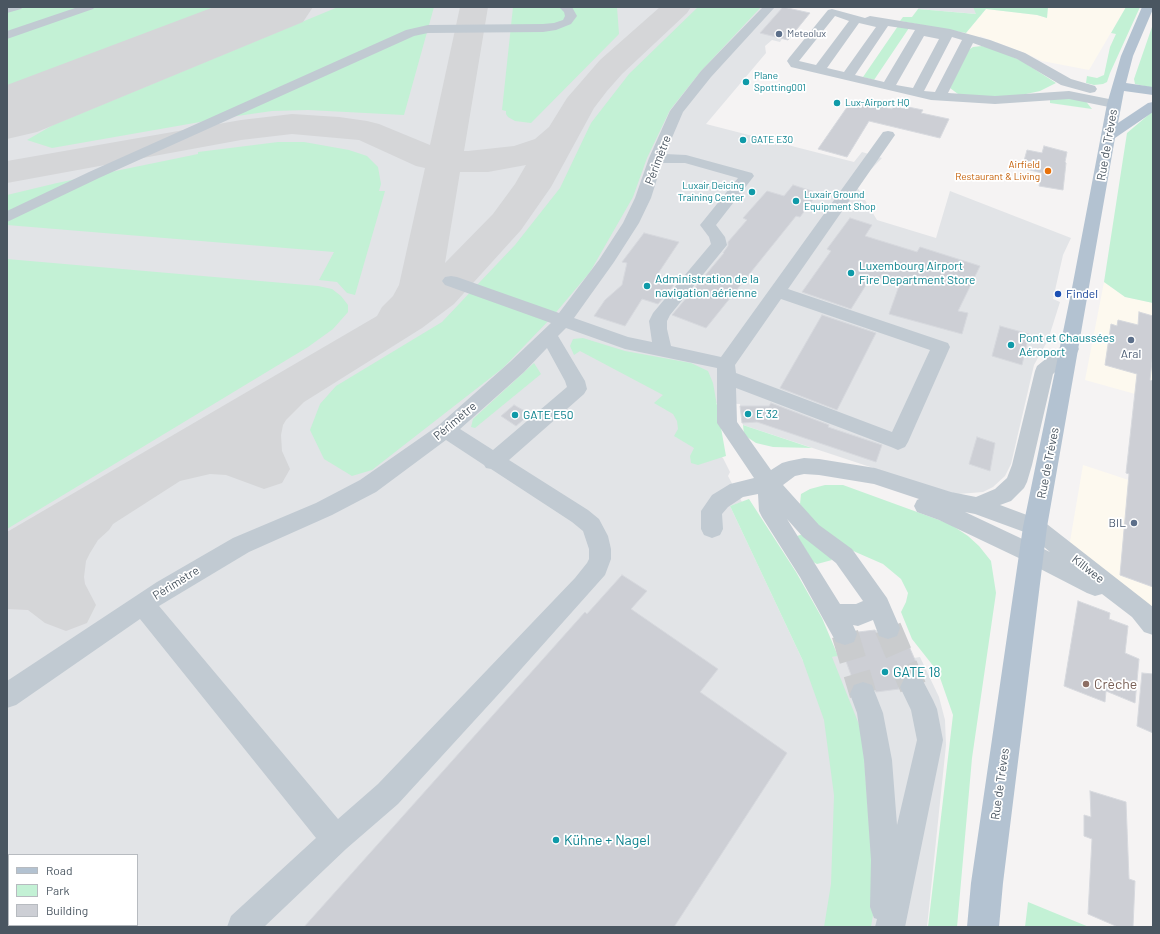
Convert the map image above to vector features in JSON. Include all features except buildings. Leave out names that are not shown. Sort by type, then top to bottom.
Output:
[{"type":"main road","name":"Rue de Trèves","points":[[983,927],[1035,527],[1070,350],[1116,96],[1127,56],[1148,7]]},
{"type":"main road","points":[[1116,96],[1153,92]]},
{"type":"main road","points":[[1116,96],[1134,102],[1153,105]]},
{"type":"main road","points":[[1108,136],[1153,105]]},
{"type":"street","points":[[7,10],[17,7]]},
{"type":"street","points":[[7,35],[89,7]]},
{"type":"street","points":[[7,217],[94,175],[410,33],[428,29],[543,28],[556,26],[567,22],[570,16],[570,10],[565,7]]},
{"type":"street","name":"Périmètre","points":[[7,696],[165,589],[241,545],[324,509],[368,486],[446,430],[517,367],[563,321],[606,262],[631,223],[643,198],[656,158],[677,111],[706,74],[769,7]]},
{"type":"street","points":[[819,70],[866,18],[883,8]]},
{"type":"street","points":[[832,12],[950,34],[986,43],[1021,56],[1066,82],[1116,96],[1068,95],[1039,100],[995,100],[940,97],[847,77],[795,64],[793,61],[832,12]]},
{"type":"street","points":[[847,77],[883,25],[866,18]]},
{"type":"street","points":[[888,87],[920,32],[946,37],[919,88]]},
{"type":"street","points":[[940,97],[969,39]]},
{"type":"street","points":[[1039,100],[1043,93],[1066,82]]},
{"type":"street","points":[[888,135],[778,292],[726,370],[727,423],[771,486],[811,531],[844,556],[879,605],[888,628]]},
{"type":"street","points":[[656,158],[686,159],[746,176],[708,225],[719,242],[716,249],[662,313],[658,321],[658,329],[663,351]]},
{"type":"street","points":[[451,281],[625,343],[663,351],[726,370],[898,442],[941,347],[778,292]]},
{"type":"street","points":[[493,462],[576,389],[575,381],[549,336]]},
{"type":"street","points":[[977,506],[1003,495],[1016,482],[1022,465],[1044,371],[1070,350]]},
{"type":"street","points":[[242,927],[336,839],[388,794],[497,678],[597,568],[600,558],[600,549],[597,536],[591,525],[580,516],[493,462],[446,430]]},
{"type":"street","points":[[835,471],[819,467],[804,466],[789,469],[777,477],[771,486],[768,498],[770,511],[808,570],[839,624],[879,605]]},
{"type":"street","name":"Killwee","points":[[835,471],[875,476],[951,500],[977,506],[1035,527],[1146,617]]},
{"type":"street","name":"Killwee","points":[[835,471],[869,487],[947,514],[1031,553],[1146,617]]},
{"type":"street","points":[[712,529],[712,511],[720,501],[738,490],[763,485],[771,486]]},
{"type":"street","points":[[142,604],[336,839]]},
{"type":"street","points":[[890,927],[930,740],[924,709],[913,687]]},
{"type":"street","points":[[863,694],[870,713],[878,760],[886,860],[885,927]]},
{"type":"shaded area","points":[[7,7],[781,7],[790,9],[787,13],[807,17],[788,40],[782,39],[780,42],[772,40],[765,46],[766,53],[706,124],[854,162],[862,152],[882,158],[856,185],[877,220],[936,238],[950,191],[1071,238],[1063,255],[1053,299],[1060,302],[1048,340],[1034,365],[1011,464],[1005,476],[993,487],[983,492],[958,494],[940,490],[743,425],[740,404],[712,403],[718,454],[723,458],[730,472],[728,476],[742,502],[730,506],[803,661],[843,655],[836,635],[901,627],[914,658],[920,657],[939,697],[945,720],[946,745],[927,927],[7,927]]},
{"type":"shaded area","points":[[919,7],[973,7],[977,14],[918,9]]},
{"type":"shaded area","points":[[1048,7],[1126,7],[1089,70],[1042,61],[980,36],[979,39],[963,33],[966,33],[986,9],[1037,15],[1047,18]]},
{"type":"shaded area","points":[[1104,282],[1125,297],[1153,303],[1153,399],[1085,380]]},
{"type":"shaded area","points":[[1083,465],[1153,488],[1153,624],[1068,553]]},
{"type":"green space","points":[[7,7],[218,7],[7,87]]},
{"type":"green space","points":[[338,7],[434,7],[404,115],[308,110],[272,111],[223,118],[52,148],[27,140],[53,125]]},
{"type":"green space","points":[[513,7],[617,7],[619,34],[531,123],[515,121],[508,117],[506,111],[502,110]]},
{"type":"green space","points":[[698,7],[761,7],[701,71],[670,110],[647,158],[633,197],[590,272],[552,317],[503,368],[372,470],[352,476],[324,459],[310,430],[320,404],[336,386],[442,322],[515,245],[560,188],[591,123],[629,74]]},
{"type":"green space","points":[[973,7],[1048,7],[1047,18],[1037,15],[986,9],[966,33],[900,21],[903,17],[912,17],[918,9],[976,14]]},
{"type":"green space","points":[[1126,7],[1140,7],[1107,82],[1094,85],[1086,83],[1087,76],[1097,78],[1104,75],[1110,47],[1116,34],[1111,33]]},
{"type":"green space","points":[[1153,24],[1153,88],[1135,84],[1134,79]]},
{"type":"green space","points":[[898,26],[909,28],[874,80],[863,77]]},
{"type":"green space","points":[[982,46],[995,49],[1022,61],[1056,83],[1040,91],[1017,96],[968,97],[958,94],[950,88],[967,51],[973,47]]},
{"type":"green space","points":[[1050,98],[1084,99],[1092,109],[1050,103]]},
{"type":"green space","points":[[1153,111],[1153,303],[1125,297],[1104,282],[1127,133]]},
{"type":"green space","points":[[278,142],[304,142],[349,150],[367,156],[378,167],[381,184],[379,191],[385,191],[355,295],[347,293],[337,282],[319,280],[334,252],[7,225],[7,195],[57,183],[198,154],[198,152]]},
{"type":"green space","points":[[7,259],[318,286],[332,289],[341,296],[348,305],[348,312],[333,329],[308,347],[7,529]]},
{"type":"green space","points":[[583,338],[625,351],[691,363],[708,371],[713,383],[726,456],[698,465],[691,463],[690,456],[694,448],[674,436],[678,429],[677,421],[673,414],[654,403],[663,395],[580,351],[574,355],[570,346],[573,339]]},
{"type":"green space","points":[[534,363],[541,374],[475,428],[471,427],[473,419]]},
{"type":"green space","points":[[743,425],[812,448],[773,447],[756,443],[744,435]]},
{"type":"green space","points":[[825,485],[843,485],[950,524],[968,536],[979,546],[991,561],[996,593],[972,758],[957,927],[928,927],[953,715],[938,672],[912,639],[901,612],[906,602],[908,593],[901,579],[883,564],[828,540],[807,520],[800,504],[801,494],[810,489]]},
{"type":"green space","points":[[749,499],[796,572],[822,618],[838,656],[832,657],[862,732],[875,903],[871,927],[824,927],[831,884],[834,795],[824,720],[803,661],[730,506]]},
{"type":"green space","points":[[803,534],[828,553],[832,560],[817,564],[813,562],[797,536]]},
{"type":"green space","points":[[1028,902],[1089,927],[1025,927]]},
{"type":"taxiway","points":[[444,160],[474,7]]},
{"type":"taxiway","points":[[7,561],[406,318],[439,294],[507,222],[532,187],[579,105],[596,84],[611,67],[677,7]]},
{"type":"taxiway","points":[[7,124],[75,90],[141,61]]},
{"type":"taxiway","points":[[7,172],[241,130],[292,124],[339,127],[367,131],[429,158],[444,160]]},
{"type":"taxiway","points":[[444,160],[468,162],[488,161],[521,156],[547,146],[562,134]]},
{"type":"taxiway","points":[[398,317],[411,303],[420,285],[444,160]]},
{"type":"taxiway","points":[[172,463],[210,455],[230,456],[264,469],[256,451],[256,435],[259,423],[269,408],[287,391]]},
{"type":"taxiway","points":[[7,584],[20,584],[36,587],[52,594],[66,605],[57,592],[55,577],[58,561],[65,543],[79,524],[90,515]]},
{"type":"runway","points":[[7,114],[278,7]]},
{"type":"tunnel","points":[[888,628],[913,687]]},
{"type":"tunnel","points":[[845,634],[863,694]]},
{"type":"place","name":"Meteolux","points":[[779,34]]},
{"type":"place","name":"Plane Spotting001","points":[[746,82]]},
{"type":"place","name":"Lux-Airport HQ","points":[[837,103]]},
{"type":"place","name":"GATE E30","points":[[743,140]]},
{"type":"place","name":"Airfield Restaurant & Living","points":[[1048,171]]},
{"type":"place","name":"Luxair Deicing Training Center","points":[[752,192]]},
{"type":"place","name":"Luxair Ground Equipment Shop","points":[[796,201]]},
{"type":"place","name":"Luxembourg Airport Fire Department Store","points":[[851,273]]},
{"type":"place","name":"Administration de la navigation aérienne","points":[[647,286]]},
{"type":"place","name":"Findel","points":[[1058,294]]},
{"type":"place","name":"Aral","points":[[1131,340]]},
{"type":"place","name":"Pont et Chaussées Aéroport","points":[[1011,345]]},
{"type":"place","name":"E 32","points":[[748,414]]},
{"type":"place","name":"GATE E50","points":[[515,415]]},
{"type":"place","name":"BIL","points":[[1134,523]]},
{"type":"place","name":"GATE 18","points":[[885,672]]},
{"type":"place","name":"Crèche","points":[[1086,684]]},
{"type":"place","name":"Kühne + Nagel","points":[[556,840]]}]
